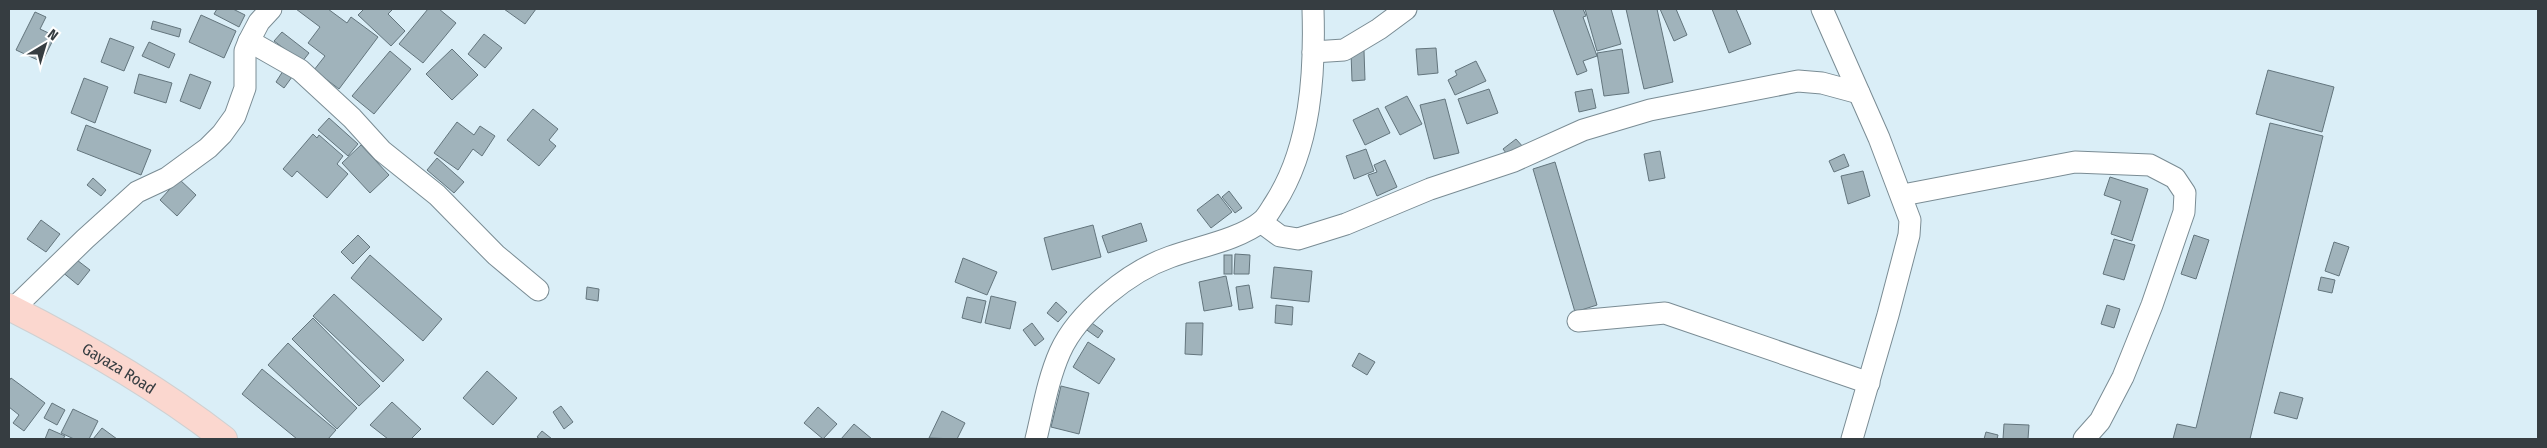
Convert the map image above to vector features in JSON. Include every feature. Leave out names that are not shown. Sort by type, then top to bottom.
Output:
[{"type":"main road","name":"Gayaza Road","points":[[11,308],[100,354],[198,419],[224,439]]},
{"type":"street","points":[[11,308],[137,192],[167,178],[208,148],[222,134],[235,116],[244,88],[246,51],[249,41],[259,22],[271,9]]},
{"type":"street","points":[[1036,439],[1060,352],[1077,326],[1095,307],[1142,269],[1168,257],[1226,238],[1261,222],[1288,183],[1294,168],[1306,117],[1313,52],[1313,9]]},
{"type":"street","points":[[1313,52],[1344,50],[1379,30],[1406,9]]},
{"type":"street","points":[[1822,9],[1902,195],[1910,220],[1909,234],[1852,439]]},
{"type":"street","points":[[249,41],[300,70],[352,118],[382,151],[437,195],[496,256],[538,290]]},
{"type":"street","points":[[1261,222],[1280,236],[1298,239],[1346,224],[1430,189],[1514,162],[1583,130],[1650,110],[1798,81],[1822,83],[1859,93]]},
{"type":"street","points":[[1902,195],[2075,162],[2150,165],[2175,178],[2185,193],[2184,212],[2152,305],[2123,377],[2100,421],[2084,439]]},
{"type":"street","points":[[1578,321],[1665,313],[1869,383]]},
{"type":"building","points":[[217,9],[233,9],[245,15],[239,27],[214,14]]},
{"type":"building","points":[[296,9],[328,9],[347,23],[351,17],[378,37],[339,89],[314,70],[325,56],[308,43],[320,27]]},
{"type":"building","points":[[364,9],[393,9],[388,14],[405,31],[391,46],[358,15]]},
{"type":"building","points":[[428,9],[439,9],[456,23],[423,63],[399,44]]},
{"type":"building","points":[[504,9],[536,9],[525,24]]},
{"type":"building","points":[[1553,9],[1583,9],[1586,16],[1583,17],[1597,56],[1583,61],[1587,71],[1577,75]]},
{"type":"building","points":[[1585,9],[1611,9],[1621,44],[1597,51]]},
{"type":"building","points":[[1626,9],[1657,9],[1673,82],[1644,89]]},
{"type":"building","points":[[1660,9],[1676,9],[1687,35],[1674,41]]},
{"type":"building","points":[[1712,9],[1736,9],[1751,44],[1729,53]]},
{"type":"building","points":[[35,12],[46,17],[40,29],[55,36],[42,62],[16,50]]},
{"type":"building","points":[[201,15],[236,31],[224,58],[189,42]]},
{"type":"building","points":[[153,21],[181,29],[179,37],[151,29]]},
{"type":"building","points":[[282,32],[309,53],[302,62],[274,41]]},
{"type":"building","points":[[484,34],[502,48],[485,68],[468,54]]},
{"type":"building","points":[[110,38],[134,47],[124,71],[101,62]]},
{"type":"building","points":[[149,42],[175,54],[169,68],[142,56]]},
{"type":"building","points":[[1436,48],[1438,73],[1418,75],[1416,49]]},
{"type":"building","points":[[452,49],[478,75],[452,100],[426,74]]},
{"type":"building","points":[[1622,49],[1629,93],[1604,96],[1597,53]]},
{"type":"building","points":[[390,51],[411,69],[374,114],[352,96]]},
{"type":"building","points":[[1364,51],[1365,80],[1352,81],[1351,52]]},
{"type":"building","points":[[1476,61],[1486,81],[1455,95],[1448,80],[1457,75],[1455,71]]},
{"type":"building","points":[[2268,70],[2334,87],[2322,132],[2256,114]]},
{"type":"building","points":[[283,71],[292,77],[284,88],[276,82]]},
{"type":"building","points":[[139,74],[172,83],[166,103],[134,93]]},
{"type":"building","points":[[190,74],[211,82],[200,109],[180,101]]},
{"type":"building","points":[[84,78],[108,87],[95,123],[71,113]]},
{"type":"building","points":[[1489,89],[1498,113],[1467,124],[1458,99]]},
{"type":"building","points":[[1592,89],[1596,108],[1579,112],[1575,92]]},
{"type":"building","points":[[1407,96],[1422,124],[1400,135],[1385,107]]},
{"type":"building","points":[[1445,99],[1459,153],[1434,159],[1420,105]]},
{"type":"building","points":[[1378,108],[1390,133],[1365,145],[1353,120]]},
{"type":"building","points":[[533,109],[558,129],[549,140],[556,146],[539,166],[507,140]]},
{"type":"building","points":[[329,118],[358,144],[348,156],[318,130]]},
{"type":"building","points":[[457,122],[474,135],[480,126],[495,136],[482,156],[473,149],[458,170],[434,153]]},
{"type":"building","points":[[2270,123],[2323,136],[2250,439],[2173,439],[2177,424],[2196,428]]},
{"type":"building","points":[[86,125],[151,150],[141,175],[77,150]]},
{"type":"building","points":[[313,134],[317,138],[319,135],[343,156],[337,164],[348,174],[327,198],[297,171],[292,177],[283,169]]},
{"type":"building","points":[[1516,139],[1524,148],[1510,158],[1503,149]]},
{"type":"building","points":[[361,145],[389,175],[370,193],[342,163]]},
{"type":"building","points":[[1366,149],[1374,171],[1354,179],[1346,156]]},
{"type":"building","points":[[1660,151],[1665,178],[1649,181],[1644,154]]},
{"type":"building","points":[[1844,154],[1849,166],[1834,172],[1829,161]]},
{"type":"building","points":[[437,158],[464,182],[454,193],[427,170]]},
{"type":"building","points":[[1385,160],[1397,187],[1377,196],[1368,175],[1377,172],[1374,165]]},
{"type":"building","points":[[1555,162],[1597,305],[1575,312],[1533,169]]},
{"type":"building","points":[[1863,171],[1870,196],[1848,204],[1841,176]]},
{"type":"building","points":[[2110,177],[2148,189],[2132,241],[2111,234],[2121,201],[2104,195]]},
{"type":"building","points":[[93,178],[106,190],[101,196],[87,185]]},
{"type":"building","points":[[179,179],[196,195],[177,216],[160,200]]},
{"type":"building","points":[[1229,191],[1242,208],[1235,213],[1222,197]]},
{"type":"building","points":[[1218,194],[1232,212],[1211,228],[1197,210]]},
{"type":"building","points":[[41,220],[60,234],[46,252],[27,239]]},
{"type":"building","points":[[1141,223],[1147,241],[1108,253],[1102,236]]},
{"type":"building","points":[[1093,225],[1101,257],[1052,270],[1044,238]]},
{"type":"building","points":[[358,235],[370,247],[353,264],[341,252]]},
{"type":"building","points":[[2194,235],[2209,240],[2196,279],[2181,274]]},
{"type":"building","points":[[2114,239],[2135,245],[2124,280],[2103,274]]},
{"type":"building","points":[[2334,242],[2349,247],[2339,276],[2325,271]]},
{"type":"building","points":[[1235,254],[1250,255],[1249,274],[1234,274]]},
{"type":"building","points":[[370,255],[442,319],[423,341],[351,278]]},
{"type":"building","points":[[1224,255],[1232,255],[1232,274],[1224,274]]},
{"type":"building","points":[[73,257],[90,270],[78,285],[61,271]]},
{"type":"building","points":[[963,258],[997,272],[987,295],[955,282]]},
{"type":"building","points":[[1274,267],[1312,271],[1309,302],[1271,298]]},
{"type":"building","points":[[1226,276],[1232,306],[1204,311],[1199,282]]},
{"type":"building","points":[[2321,277],[2335,280],[2332,293],[2318,290]]},
{"type":"building","points":[[1249,285],[1253,308],[1239,310],[1236,287]]},
{"type":"building","points":[[587,287],[599,289],[598,301],[586,299]]},
{"type":"building","points":[[334,294],[404,360],[383,382],[313,316]]},
{"type":"building","points":[[991,296],[1016,302],[1010,329],[985,323]]},
{"type":"building","points":[[967,297],[986,301],[981,323],[962,318]]},
{"type":"building","points":[[1056,302],[1067,312],[1058,322],[1047,313]]},
{"type":"building","points":[[1276,305],[1293,307],[1292,325],[1275,323]]},
{"type":"building","points":[[2107,305],[2120,309],[2114,328],[2101,324]]},
{"type":"building","points":[[313,318],[380,386],[359,406],[292,339]]},
{"type":"building","points":[[1089,321],[1103,331],[1098,338],[1084,328]]},
{"type":"building","points":[[1032,323],[1044,339],[1035,346],[1023,330]]},
{"type":"building","points":[[1186,323],[1203,323],[1202,355],[1185,354]]},
{"type":"building","points":[[1088,342],[1115,359],[1099,384],[1073,367]]},
{"type":"building","points":[[288,343],[357,408],[337,429],[268,365]]},
{"type":"building","points":[[1359,353],[1375,362],[1367,375],[1352,366]]},
{"type":"building","points":[[262,369],[336,430],[328,439],[297,439],[242,394]]},
{"type":"building","points":[[487,371],[517,398],[493,425],[463,398]]},
{"type":"building","points":[[11,378],[45,403],[24,431],[13,423],[19,415],[9,407],[9,381]]},
{"type":"building","points":[[1061,386],[1089,393],[1079,434],[1051,427]]},
{"type":"building","points":[[2280,392],[2303,398],[2297,419],[2274,413]]},
{"type":"building","points":[[392,402],[421,429],[411,439],[388,439],[370,425]]},
{"type":"building","points":[[52,403],[65,410],[57,425],[44,418]]},
{"type":"building","points":[[561,406],[573,422],[564,429],[553,412]]},
{"type":"building","points":[[818,407],[837,424],[823,439],[804,423]]},
{"type":"building","points":[[73,409],[98,421],[89,439],[74,439],[61,433]]},
{"type":"building","points":[[942,411],[965,423],[957,439],[929,438]]},
{"type":"building","points":[[854,424],[872,439],[841,439]]},
{"type":"building","points":[[2004,424],[2029,425],[2028,439],[2003,439]]},
{"type":"building","points":[[102,428],[117,439],[93,439]]},
{"type":"building","points":[[49,429],[65,436],[63,439],[45,439]]},
{"type":"building","points":[[542,431],[552,439],[540,439],[537,437]]},
{"type":"building","points":[[1986,432],[1998,435],[1997,439],[1984,439]]}]
